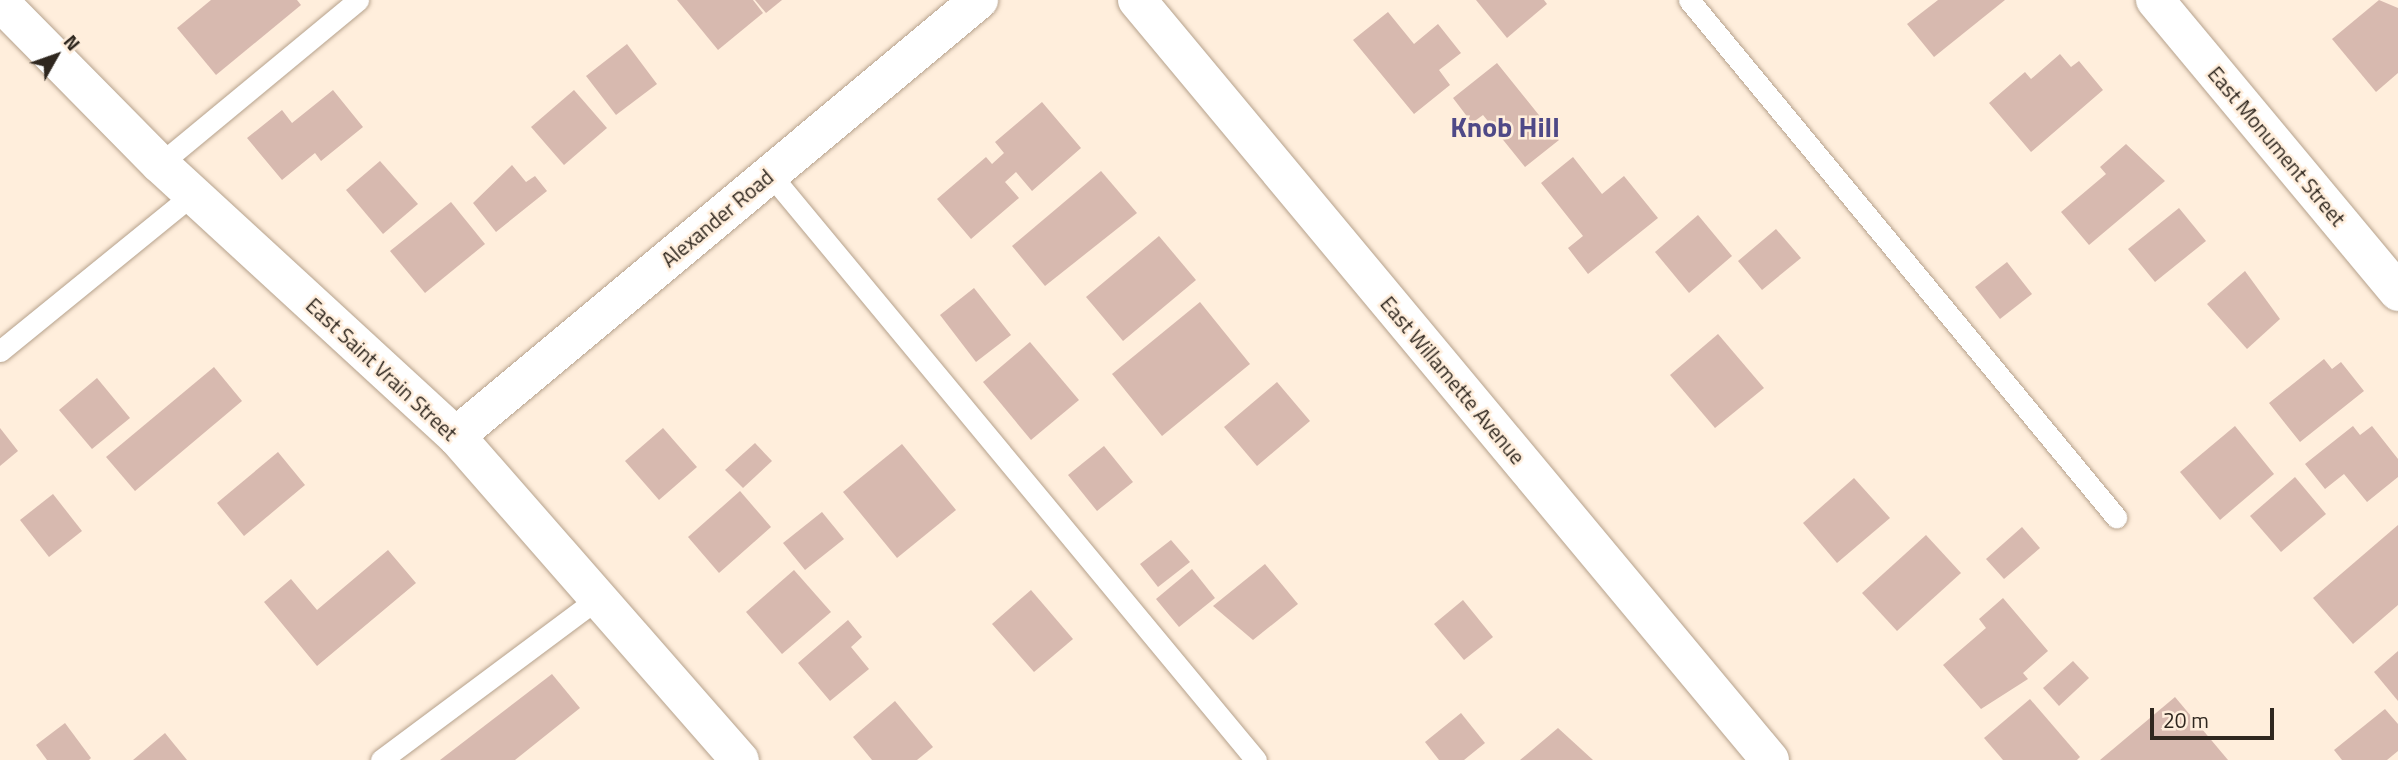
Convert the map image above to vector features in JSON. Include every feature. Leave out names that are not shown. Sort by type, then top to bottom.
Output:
[{"type":"street","name":"Alexander Road","points":[[456,436],[979,0]]},
{"type":"street","name":"East Willamette Avenue","points":[[1137,0],[1770,760]]},
{"type":"street","name":"East Monument Street","points":[[2155,0],[2398,292]]},
{"type":"street","name":"East Saint Vrain Street","points":[[0,2],[160,164],[456,436],[740,760]]},
{"type":"lane","points":[[160,164],[358,0]]},
{"type":"lane","points":[[1689,0],[2116,517]]},
{"type":"lane","points":[[770,174],[1256,760]]},
{"type":"lane","points":[[0,351],[193,194]]},
{"type":"lane","points":[[382,760],[598,598]]},
{"type":"building","points":[[211,0],[297,0],[301,5],[216,75],[177,28]]},
{"type":"building","points":[[677,0],[753,0],[763,13],[718,50]]},
{"type":"building","points":[[755,0],[782,0],[766,13]]},
{"type":"building","points":[[1476,0],[1544,0],[1547,4],[1507,38]]},
{"type":"building","points":[[1938,0],[2005,0],[1934,57],[1907,24]]},
{"type":"building","points":[[2379,0],[2398,8],[2398,73],[2376,92],[2332,39]]},
{"type":"building","points":[[1388,12],[1414,44],[1438,24],[1461,53],[1439,70],[1450,85],[1414,114],[1353,40]]},
{"type":"building","points":[[627,44],[657,84],[616,115],[586,76]]},
{"type":"building","points":[[2060,54],[2071,67],[2079,61],[2103,90],[2031,152],[1989,103],[2025,72],[2031,79]]},
{"type":"building","points":[[1497,63],[1559,140],[1525,167],[1483,115],[1472,123],[1453,98]]},
{"type":"building","points":[[333,90],[363,127],[321,161],[315,153],[282,180],[247,138],[282,110],[292,123]]},
{"type":"building","points":[[574,90],[607,128],[564,165],[531,127]]},
{"type":"building","points":[[1042,102],[1081,148],[1032,191],[1016,172],[1005,182],[1019,198],[971,239],[937,199],[986,157],[992,164],[1004,153],[995,142]]},
{"type":"building","points":[[2126,144],[2165,181],[2089,245],[2061,212],[2106,174],[2100,167]]},
{"type":"building","points":[[1573,157],[1602,194],[1624,176],[1658,218],[1588,274],[1568,248],[1583,236],[1541,183]]},
{"type":"building","points":[[380,161],[418,204],[383,234],[346,190]]},
{"type":"building","points":[[512,165],[526,182],[535,176],[547,191],[496,232],[473,203]]},
{"type":"building","points":[[1101,171],[1137,213],[1045,286],[1012,246]]},
{"type":"building","points":[[451,202],[485,244],[425,293],[390,251]]},
{"type":"building","points":[[2179,208],[2206,241],[2155,282],[2128,249]]},
{"type":"building","points":[[1698,215],[1732,256],[1689,293],[1655,252]]},
{"type":"building","points":[[1776,229],[1801,258],[1762,290],[1738,261]]},
{"type":"building","points":[[1159,236],[1196,280],[1123,341],[1086,297]]},
{"type":"building","points":[[2007,262],[2032,294],[2000,319],[1975,287]]},
{"type":"building","points":[[2245,271],[2280,319],[2247,349],[2207,304]]},
{"type":"building","points":[[974,288],[1011,335],[976,362],[940,315]]},
{"type":"building","points":[[1200,302],[1250,364],[1162,436],[1112,374]]},
{"type":"building","points":[[1718,334],[1764,388],[1715,428],[1670,375]]},
{"type":"building","points":[[1030,342],[1079,400],[1031,440],[983,382]]},
{"type":"building","points":[[2324,359],[2332,369],[2341,362],[2364,391],[2300,442],[2269,403]]},
{"type":"building","points":[[214,367],[242,401],[135,491],[106,457]]},
{"type":"building","points":[[97,378],[130,418],[92,449],[59,410]]},
{"type":"building","points":[[1277,382],[1310,421],[1257,466],[1224,427]]},
{"type":"building","points":[[2235,426],[2274,474],[2220,520],[2180,472]]},
{"type":"building","points":[[2353,426],[2360,435],[2372,426],[2398,459],[2398,477],[2367,502],[2344,474],[2325,489],[2305,464]]},
{"type":"building","points":[[0,428],[18,451],[0,466]]},
{"type":"building","points":[[663,428],[697,467],[659,500],[625,461]]},
{"type":"building","points":[[755,443],[772,461],[743,488],[725,470]]},
{"type":"building","points":[[902,444],[956,510],[897,558],[843,492]]},
{"type":"building","points":[[1104,446],[1133,482],[1097,511],[1068,475]]},
{"type":"building","points":[[278,452],[305,485],[244,536],[217,503]]},
{"type":"building","points":[[2295,477],[2326,514],[2281,552],[2250,516]]},
{"type":"building","points":[[1854,478],[1890,518],[1837,563],[1803,523]]},
{"type":"building","points":[[740,491],[771,527],[719,573],[688,537]]},
{"type":"building","points":[[53,494],[82,531],[49,557],[20,520]]},
{"type":"building","points":[[822,512],[844,539],[805,570],[783,543]]},
{"type":"building","points":[[2398,525],[2398,605],[2353,644],[2313,598]]},
{"type":"building","points":[[2022,527],[2040,548],[2004,579],[1986,559]]},
{"type":"building","points":[[1926,535],[1961,573],[1897,631],[1862,593]]},
{"type":"building","points":[[1171,540],[1190,562],[1158,587],[1140,564]]},
{"type":"building","points":[[388,550],[416,583],[317,666],[264,602],[291,579],[317,610]]},
{"type":"building","points":[[1265,564],[1298,604],[1253,640],[1213,606]]},
{"type":"building","points":[[1192,569],[1215,598],[1179,627],[1156,599]]},
{"type":"building","points":[[794,570],[831,612],[782,654],[746,612]]},
{"type":"building","points":[[1031,590],[1073,639],[1034,672],[992,624]]},
{"type":"building","points":[[2003,598],[2048,651],[2023,673],[2028,679],[1981,709],[1943,665],[1986,628],[1979,619]]},
{"type":"building","points":[[1463,600],[1493,637],[1464,660],[1434,624]]},
{"type":"building","points":[[848,620],[862,637],[851,647],[869,669],[830,701],[798,663]]},
{"type":"building","points":[[2398,651],[2398,701],[2374,672]]},
{"type":"building","points":[[2073,661],[2089,678],[2059,706],[2043,688]]},
{"type":"building","points":[[552,674],[580,708],[515,760],[440,760]]},
{"type":"building","points":[[2175,697],[2228,760],[2100,760]]},
{"type":"building","points":[[2030,699],[2080,757],[2077,760],[2003,760],[1984,738]]},
{"type":"building","points":[[895,701],[933,747],[917,760],[872,760],[853,737]]},
{"type":"building","points":[[2385,709],[2398,724],[2398,751],[2387,760],[2342,760],[2334,750]]},
{"type":"building","points":[[1461,713],[1485,743],[1464,760],[1439,760],[1425,742]]},
{"type":"building","points":[[65,723],[91,758],[89,760],[47,760],[36,745]]},
{"type":"building","points":[[1558,728],[1593,760],[1520,760]]},
{"type":"building","points":[[165,733],[187,760],[133,760]]},
{"type":"district","name":"Knob Hill","points":[[1505,127]]}]
